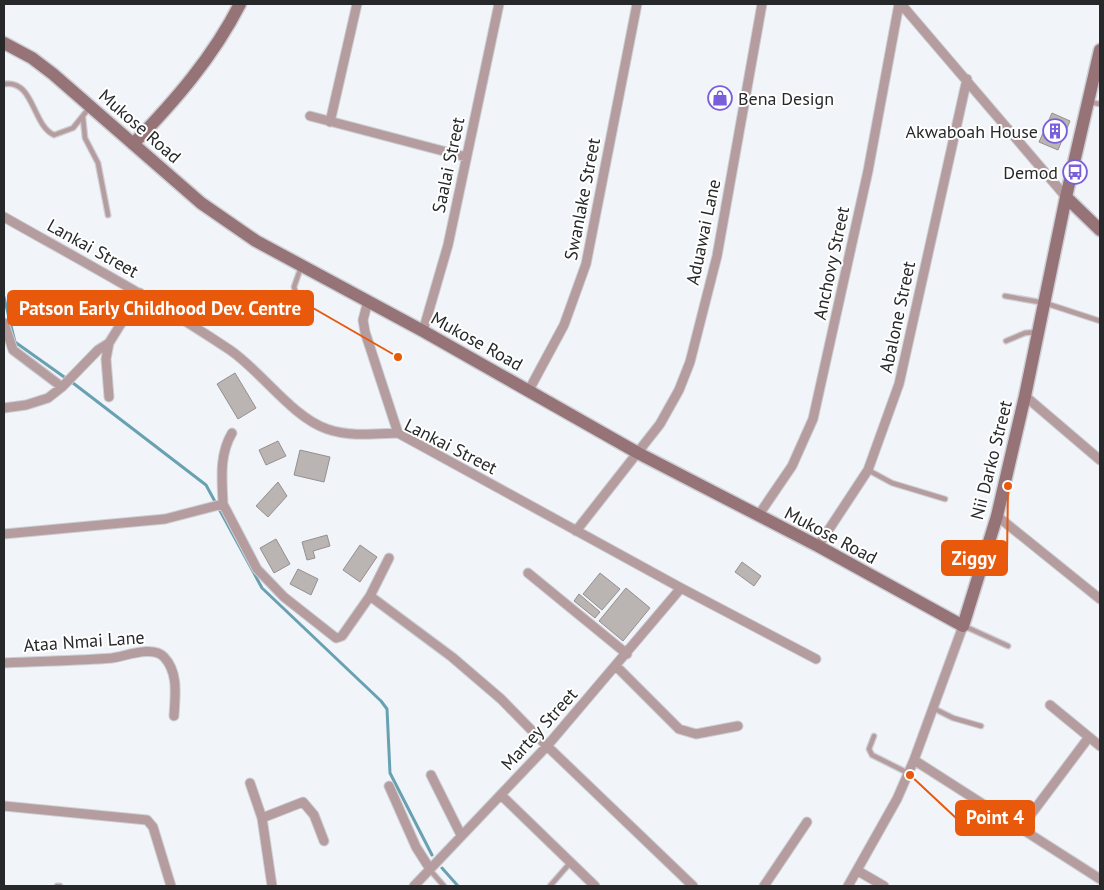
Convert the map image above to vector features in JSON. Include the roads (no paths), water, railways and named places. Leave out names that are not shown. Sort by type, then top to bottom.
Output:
[{"type":"street","points":[[133,144],[166,110],[211,53],[240,4]]},
{"type":"street","points":[[330,122],[356,4]]},
{"type":"street","name":"Saalai Street","points":[[423,331],[448,245],[499,4]]},
{"type":"street","name":"Swanlake Street","points":[[529,390],[564,325],[586,264],[636,4]]},
{"type":"street","name":"Aduawai Lane","points":[[576,531],[638,453],[671,405],[690,362],[717,256],[762,4]]},
{"type":"street","points":[[900,4],[967,79],[1066,197],[1100,230]]},
{"type":"street","name":"Anchovy Street","points":[[758,516],[792,466],[813,419],[868,171],[900,4]]},
{"type":"street","name":"Mukose Road","points":[[4,42],[32,58],[91,106],[222,219],[256,241],[423,331],[638,453],[818,546],[963,626]]},
{"type":"street","name":"Nii Darko Street","points":[[848,886],[897,800],[914,760],[963,626],[997,516],[1025,396],[1066,197],[1094,103],[1100,50]]},
{"type":"street","name":"Abalone Street","points":[[818,546],[868,470],[883,433],[906,358],[967,79]]},
{"type":"street","points":[[310,116],[466,157]]},
{"type":"street","name":"Lankai Street","points":[[4,217],[140,293],[232,352],[307,418],[326,429],[360,435],[398,433],[681,588],[816,659]]},
{"type":"street","points":[[109,397],[106,359],[109,343],[140,293]]},
{"type":"street","points":[[368,301],[363,320],[365,332],[398,433]]},
{"type":"street","points":[[4,322],[13,350],[62,387]]},
{"type":"street","points":[[4,408],[26,405],[48,398],[62,387],[98,350],[109,343]]},
{"type":"street","points":[[1025,396],[1100,460]]},
{"type":"street","points":[[232,433],[226,443],[221,471],[222,504],[258,569],[284,597],[329,634],[336,638],[342,636],[370,596],[389,558]]},
{"type":"street","points":[[4,534],[165,518],[222,504]]},
{"type":"street","points":[[997,516],[1100,600]]},
{"type":"street","points":[[528,573],[627,654]]},
{"type":"street","name":"Martey Street","points":[[414,886],[547,746],[627,654],[681,588]]},
{"type":"street","points":[[370,596],[452,657],[502,699],[547,746],[693,886]]},
{"type":"street","name":"Ataa Nmai Lane","points":[[4,663],[111,658],[149,652],[157,653],[164,657],[175,679],[174,716]]},
{"type":"street","points":[[616,666],[679,730],[696,734],[738,726]]},
{"type":"street","points":[[1050,705],[1100,746]]},
{"type":"street","points":[[1020,830],[1089,737]]},
{"type":"street","points":[[914,760],[1020,830],[1100,878]]},
{"type":"street","points":[[431,775],[461,835]]},
{"type":"street","points":[[250,783],[262,818],[272,886]]},
{"type":"street","points":[[388,786],[416,847],[430,869]]},
{"type":"street","points":[[501,796],[594,886]]},
{"type":"street","points":[[262,818],[303,802],[314,815],[324,841]]},
{"type":"street","points":[[4,806],[147,820],[153,827],[171,886]]},
{"type":"street","points":[[764,886],[807,822]]},
{"type":"street","points":[[858,871],[884,886]]},
{"type":"lane","points":[[4,84],[10,83],[22,89],[41,125],[54,135],[65,132],[83,118],[91,106]]},
{"type":"lane","points":[[83,118],[85,138],[98,163],[108,214]]},
{"type":"lane","points":[[302,265],[294,288],[302,311]]},
{"type":"lane","points":[[1005,296],[1044,303],[1100,321]]},
{"type":"lane","points":[[1006,341],[1025,333],[1038,332]]},
{"type":"lane","points":[[868,470],[892,483],[946,499]]},
{"type":"lane","points":[[963,626],[1008,646]]},
{"type":"lane","points":[[933,708],[953,718],[981,726]]},
{"type":"lane","points":[[874,736],[869,749],[872,755],[908,773]]},
{"type":"lane","points":[[553,885],[570,863]]},
{"type":"lane","points":[[430,869],[444,886]]},
{"type":"waterway","points":[[4,297],[15,342],[67,379]]},
{"type":"waterway","points":[[73,383],[206,485],[262,588],[381,701],[387,709],[390,773],[432,855]]},
{"type":"waterway","points":[[442,868],[458,886]]},
{"type":"place","name":"Bena Design","points":[[720,98]]},
{"type":"place","name":"Akwaboah House","points":[[1055,131]]},
{"type":"place","name":"Demod","points":[[1075,172]]},
{"type":"place","name":"Patson Early Childhood Dev. Centre","points":[[398,357]]},
{"type":"place","name":"Ziggy","points":[[1008,486]]},
{"type":"place","name":"Point 4","points":[[910,775]]}]
